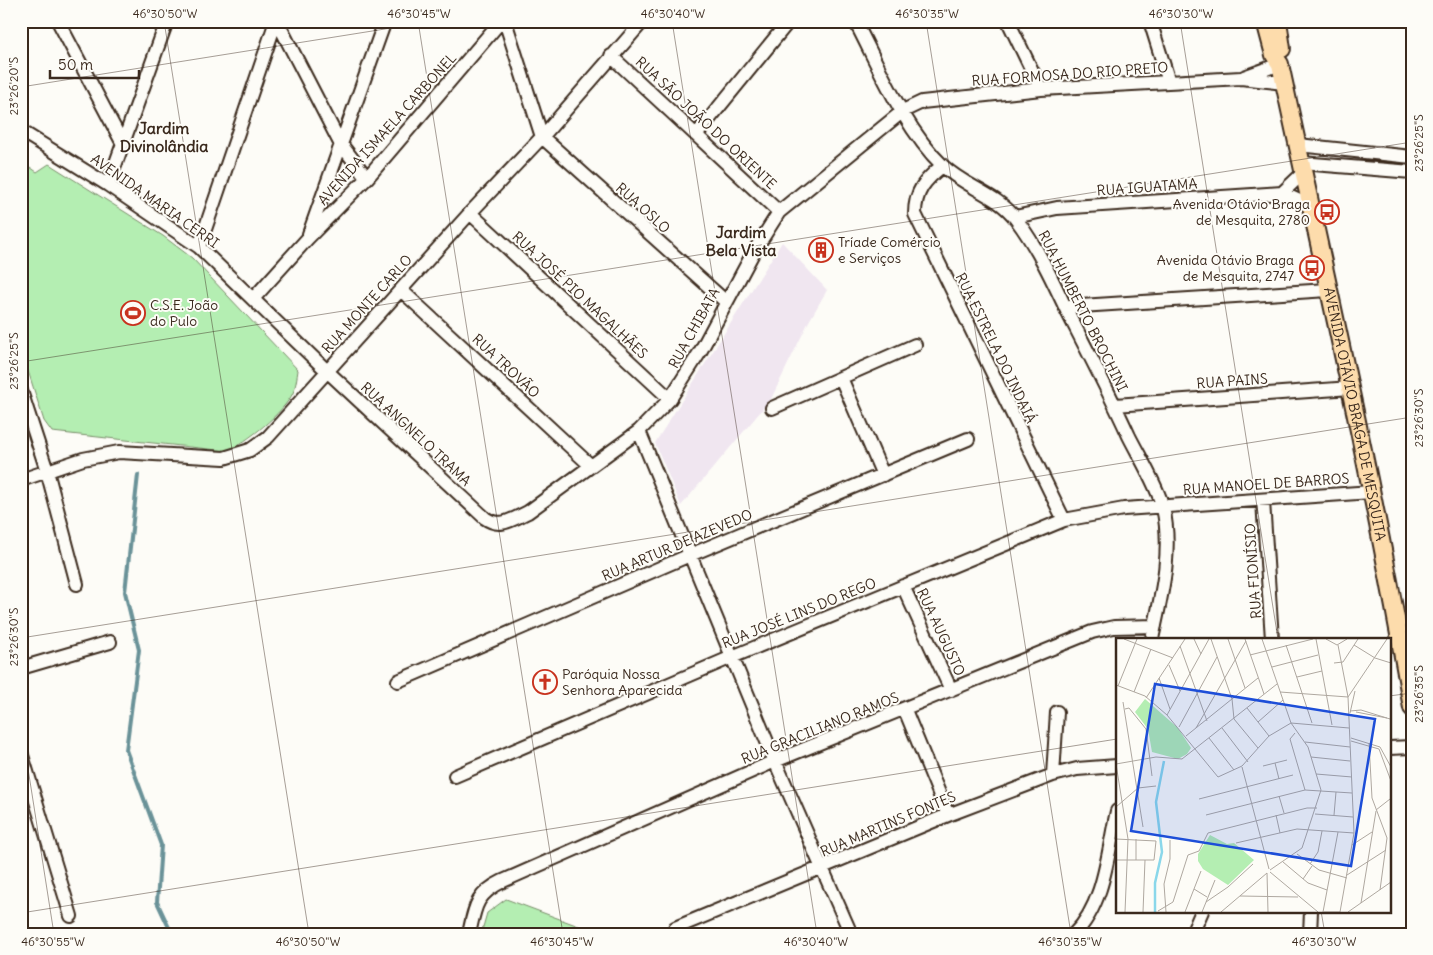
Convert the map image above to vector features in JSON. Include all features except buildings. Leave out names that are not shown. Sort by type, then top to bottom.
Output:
[{"type":"main road","name":"AVENIDA OTÁVIO BRAGA DE MESQUITA","points":[[1265,21],[1274,55],[1280,64],[1351,388],[1372,492],[1395,642],[1412,708]]},
{"type":"main road","name":"AVENIDA OTÁVIO BRAGA DE MESQUITA","points":[[1278,21],[1282,54],[1280,64]]},
{"type":"street","points":[[58,21],[123,144]]},
{"type":"street","points":[[108,185],[167,21]]},
{"type":"street","points":[[276,21],[340,143],[367,178]]},
{"type":"street","points":[[200,248],[276,21]]},
{"type":"street","points":[[308,238],[340,143],[385,21]]},
{"type":"street","name":"AVENIDA ISMAELA CARBONEL","points":[[253,299],[308,238],[367,178],[501,21]]},
{"type":"street","points":[[505,21],[542,137]]},
{"type":"street","name":"RUA MONTE CARLO","points":[[21,480],[82,458],[119,452],[224,458],[236,456],[250,450],[268,437],[470,213],[542,137],[643,21]]},
{"type":"street","points":[[697,134],[789,21]]},
{"type":"street","name":"RUA HUMBERTO BROCHINI","points":[[855,21],[903,111],[923,142],[942,166],[999,203],[1015,217],[1035,247],[1115,405],[1162,506],[1166,539],[1165,572],[1152,638]]},
{"type":"street","points":[[1008,21],[1041,89]]},
{"type":"street","points":[[1150,21],[1169,82]]},
{"type":"street","name":"RUA SÃO JOÃO DO ORIENTE","points":[[611,56],[780,212]]},
{"type":"street","name":"RUA FORMOSA DO RIO PRETO","points":[[1241,78],[1280,64]]},
{"type":"street","name":"RUA FORMOSA DO RIO PRETO","points":[[903,111],[922,102],[1041,89],[1241,78],[1284,83]]},
{"type":"street","name":"RUA CHIBATA","points":[[486,518],[496,524],[528,512],[639,431],[670,399],[700,352],[725,301],[780,212],[903,111]]},
{"type":"street","name":"AVENIDA MARIA CERRI","points":[[21,131],[108,185],[200,248],[327,371]]},
{"type":"street","name":"RUA OSLO","points":[[542,137],[725,301]]},
{"type":"street","points":[[1298,145],[1412,157]]},
{"type":"street","name":"RUA ESTRELA DO INDAIÁ","points":[[942,166],[919,189],[915,200],[915,214],[1064,520]]},
{"type":"street","points":[[1282,193],[1302,168],[1412,172]]},
{"type":"street","name":"RUA IGUATAMA","points":[[1015,217],[1058,208],[1282,193],[1310,206]]},
{"type":"street","name":"RUA JOSÉ PIO MAGALHÃES","points":[[470,213],[670,399]]},
{"type":"street","name":"RUA TROVÃO","points":[[401,290],[590,465]]},
{"type":"street","points":[[1066,307],[1328,290]]},
{"type":"street","points":[[772,408],[915,345]]},
{"type":"street","name":"RUA ANGNELO TRAMA","points":[[327,371],[486,518]]},
{"type":"street","points":[[841,378],[883,474]]},
{"type":"street","name":"RUA PAINS","points":[[1115,405],[1351,388]]},
{"type":"street","points":[[21,391],[47,471],[77,584]]},
{"type":"street","points":[[639,431],[732,657],[851,934]]},
{"type":"street","name":"RUA ARTUR DE AZEVEDO","points":[[398,681],[690,555],[968,439]]},
{"type":"street","name":"RUA MANOEL DE BARROS","points":[[1162,506],[1263,501],[1372,492]]},
{"type":"street","name":"RUA FIONÍSIO","points":[[1263,501],[1272,638]]},
{"type":"street","name":"RUA JOSÉ LINS DO REGO","points":[[455,776],[732,657],[1064,520],[1124,509],[1162,506]]},
{"type":"street","name":"RUA AUGUSTO","points":[[903,586],[951,690]]},
{"type":"street","name":"RUA GRACILIANO RAMOS","points":[[470,934],[480,897],[490,888],[503,882],[776,761],[905,710],[1092,632],[1114,627],[1155,626]]},
{"type":"street","points":[[21,668],[110,642]]},
{"type":"street","points":[[905,710],[948,815]]},
{"type":"street","points":[[1052,775],[1057,712]]},
{"type":"street","points":[[1390,748],[1412,746]]},
{"type":"street","points":[[21,752],[71,916]]},
{"type":"street","name":"RUA MARTINS FONTES","points":[[675,928],[948,815],[1052,775],[1077,769],[1116,766]]},
{"type":"street","points":[[1077,933],[1089,914],[1098,894],[1116,815]]},
{"type":"street","points":[[1192,934],[1202,912]]},
{"type":"street","points":[[1310,934],[1311,912]]},
{"type":"shaded area","points":[[782,242],[827,290],[808,323],[771,399],[681,506],[655,443]]},
{"type":"green space","name":"C.S.E. João do Pulo","points":[[21,161],[37,172],[49,164],[163,236],[192,258],[298,370],[293,393],[273,418],[254,434],[227,451],[52,432],[44,421],[21,349]]},
{"type":"green space","points":[[506,899],[600,934],[481,934],[487,913]]},
{"type":"waterway","points":[[138,475],[125,592],[139,650],[126,750],[161,845],[157,902],[172,934]]},
{"type":"place","name":"Avenida Otávio Braga de Mesquita, 2780","points":[[1327,212]]},
{"type":"place","name":"Tríade Comércio e Serviços","points":[[821,250]]},
{"type":"place","name":"Avenida Otávio Braga de Mesquita, 2747","points":[[1312,268]]},
{"type":"place","name":"C.S.E. João do Pulo","points":[[133,313]]},
{"type":"place","name":"Paróquia Nossa Senhora Aparecida","points":[[545,682]]},
{"type":"district","name":"Jardim Divinolândia","points":[[164,137]]},
{"type":"district","name":"Jardim Bela Vista","points":[[741,241]]}]
